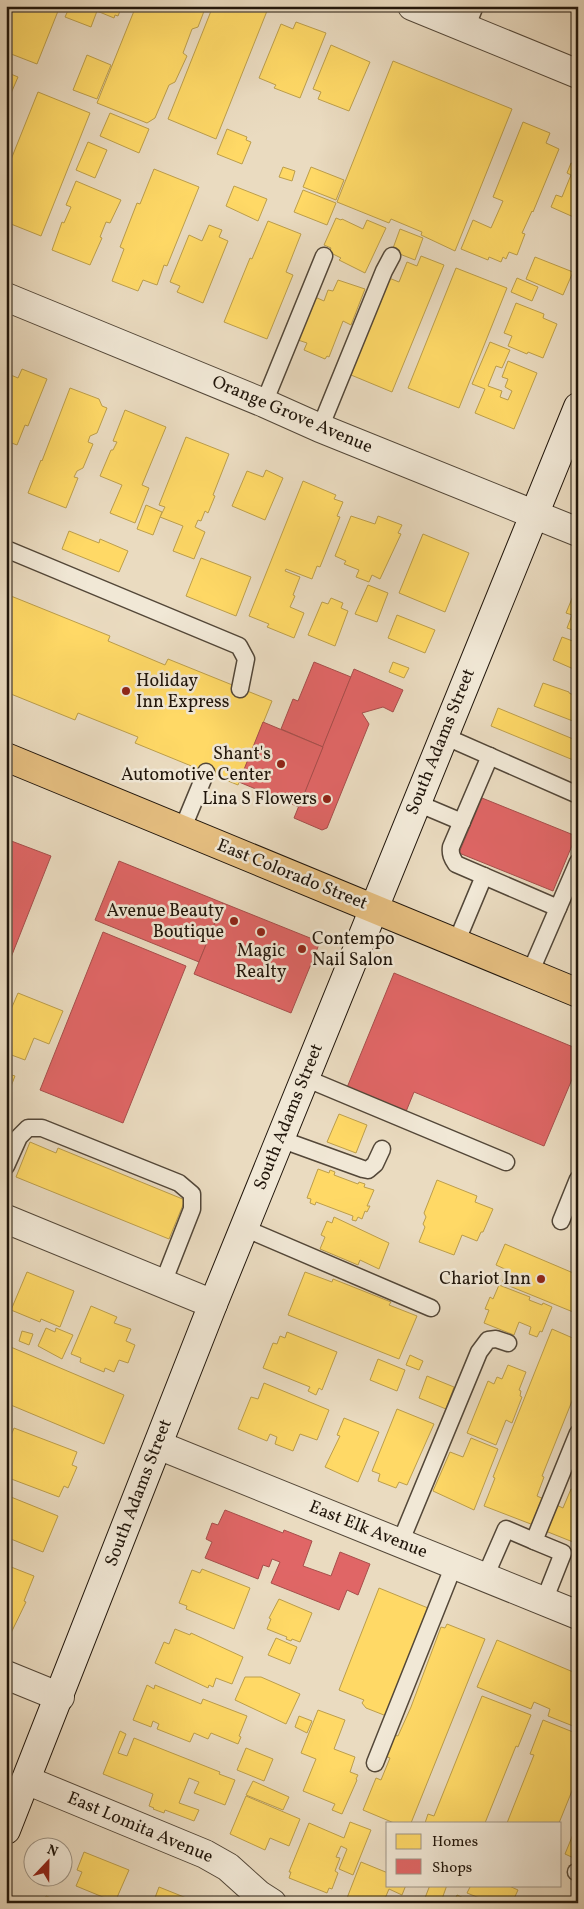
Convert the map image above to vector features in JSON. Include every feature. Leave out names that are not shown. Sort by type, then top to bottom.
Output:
[{"type":"main road","name":"East Colorado Street","points":[[6,758],[578,993]]},
{"type":"street","points":[[412,6],[471,17],[578,74]]},
{"type":"street","name":"Orange Grove Avenue","points":[[6,296],[264,402],[320,428],[578,532]]},
{"type":"street","name":"South Adams Street","points":[[6,1830],[244,1228],[578,407]]},
{"type":"street","points":[[6,1219],[214,1304]]},
{"type":"street","name":"East Elk Avenue","points":[[158,1445],[578,1615]]},
{"type":"street","points":[[6,1675],[60,1697]]},
{"type":"street","name":"East Lomita Avenue","points":[[26,1780],[205,1854],[228,1867],[258,1894],[272,1903]]},
{"type":"lane","points":[[264,402],[324,256]]},
{"type":"lane","points":[[320,428],[392,256]]},
{"type":"lane","points":[[6,549],[239,646],[246,659],[240,689]]},
{"type":"lane","points":[[444,736],[578,795]]},
{"type":"lane","points":[[490,756],[450,852],[456,864],[558,908]]},
{"type":"lane","points":[[182,830],[206,772]]},
{"type":"lane","points":[[416,804],[462,822]]},
{"type":"lane","points":[[530,973],[578,862]]},
{"type":"lane","points":[[456,943],[484,876]]},
{"type":"lane","points":[[305,1078],[506,1162]]},
{"type":"lane","points":[[6,1166],[19,1137],[28,1128],[42,1128],[179,1183],[192,1194],[192,1209],[163,1283]]},
{"type":"lane","points":[[280,1139],[368,1170],[374,1164],[382,1149]]},
{"type":"lane","points":[[561,1221],[578,1179]]},
{"type":"lane","points":[[244,1228],[431,1308]]},
{"type":"lane","points":[[400,1543],[479,1352],[488,1340],[496,1339],[508,1344]]},
{"type":"lane","points":[[534,1541],[578,1433]]},
{"type":"lane","points":[[485,1577],[506,1529],[563,1553],[544,1601]]},
{"type":"lane","points":[[375,1763],[454,1565]]},
{"type":"building: Homes","points":[[6,6],[60,6],[37,64],[6,52]]},
{"type":"building: Homes","points":[[70,6],[122,6],[118,16],[115,15],[114,18],[97,11],[91,27],[65,17]]},
{"type":"building: Homes","points":[[136,6],[206,6],[198,27],[192,29],[183,53],[187,56],[175,82],[169,85],[155,118],[147,123],[97,103]]},
{"type":"building: Homes","points":[[213,6],[269,6],[216,139],[168,119]]},
{"type":"building: Homes","points":[[296,22],[326,33],[300,98],[274,88],[276,85],[259,78],[281,24],[293,29]]},
{"type":"building: Homes","points":[[331,45],[370,62],[349,111],[318,99],[321,92],[313,89]]},
{"type":"building: Homes","points":[[87,55],[111,65],[97,99],[73,90]]},
{"type":"building: Homes","points":[[393,61],[512,109],[455,251],[421,235],[422,232],[391,219],[389,223],[337,202]]},
{"type":"building: Homes","points":[[6,72],[18,77],[6,105]]},
{"type":"building: Homes","points":[[38,92],[90,113],[41,236],[6,222],[6,172]]},
{"type":"building: Homes","points":[[110,113],[149,129],[139,153],[100,136]]},
{"type":"building: Homes","points":[[523,122],[550,133],[546,143],[559,149],[533,212],[522,233],[525,234],[517,255],[509,252],[506,259],[503,257],[501,262],[489,257],[488,260],[461,249],[473,220],[491,228],[503,201],[493,197]]},
{"type":"building: Homes","points":[[227,129],[247,137],[246,140],[251,142],[242,164],[217,154]]},
{"type":"building: Homes","points":[[88,142],[107,150],[95,178],[76,170]]},
{"type":"building: Homes","points":[[578,157],[578,219],[551,207],[556,195],[562,197],[571,175],[567,173],[571,163],[575,164]]},
{"type":"building: Homes","points":[[283,167],[295,171],[292,181],[279,177]]},
{"type":"building: Homes","points":[[311,167],[344,180],[336,200],[303,187]]},
{"type":"building: Homes","points":[[154,169],[199,187],[167,266],[164,265],[157,285],[143,280],[138,291],[112,281],[124,249],[120,247],[137,203],[140,204]]},
{"type":"building: Homes","points":[[76,181],[121,200],[110,223],[106,222],[100,237],[102,238],[90,265],[52,250],[62,222],[64,223],[71,207],[66,205]]},
{"type":"building: Homes","points":[[234,186],[267,199],[258,221],[226,206]]},
{"type":"building: Homes","points":[[303,190],[336,203],[327,225],[294,212]]},
{"type":"building: Homes","points":[[336,218],[363,229],[367,220],[386,228],[365,273],[339,260],[341,258],[329,252],[331,248],[324,245]]},
{"type":"building: Homes","points":[[268,221],[301,234],[286,272],[293,275],[267,339],[224,322],[250,258],[252,259]]},
{"type":"building: Homes","points":[[209,225],[222,230],[219,237],[228,241],[203,303],[177,292],[180,286],[170,282],[189,235],[202,241]]},
{"type":"building: Homes","points":[[400,229],[423,238],[415,260],[392,251]]},
{"type":"building: Homes","points":[[421,256],[444,265],[392,392],[351,375],[352,372],[348,370],[354,356],[358,357],[372,322],[367,321],[389,278],[399,282],[407,262],[417,266]]},
{"type":"building: Homes","points":[[535,257],[573,272],[563,295],[526,279]]},
{"type":"building: Homes","points":[[456,268],[507,288],[459,408],[408,388]]},
{"type":"building: Homes","points":[[517,278],[538,287],[532,301],[511,292]]},
{"type":"building: Homes","points":[[338,280],[365,289],[351,325],[343,321],[329,357],[327,356],[325,359],[304,350],[307,343],[298,340],[315,297],[324,301],[328,290],[333,291]]},
{"type":"building: Homes","points":[[516,303],[544,314],[543,318],[557,324],[543,358],[508,346],[512,336],[504,333]]},
{"type":"building: Homes","points":[[490,342],[510,350],[502,368],[496,366],[488,386],[502,391],[500,397],[508,400],[512,391],[505,387],[508,379],[502,377],[508,361],[537,373],[514,429],[475,413],[485,389],[472,384]]},
{"type":"building: Homes","points":[[22,369],[47,379],[28,426],[25,425],[17,445],[9,442],[7,446],[6,373],[18,378]]},
{"type":"building: Homes","points":[[70,388],[99,399],[102,406],[107,408],[97,433],[90,436],[88,442],[93,444],[83,468],[77,471],[74,477],[78,478],[66,508],[28,493]]},
{"type":"building: Homes","points":[[125,410],[166,427],[142,485],[149,488],[135,523],[110,513],[122,485],[100,476],[111,450],[113,450],[117,442],[113,441]]},
{"type":"building: Homes","points":[[186,437],[229,454],[208,513],[205,511],[201,521],[198,520],[195,527],[205,532],[194,559],[173,551],[183,526],[160,517],[165,507],[159,505]]},
{"type":"building: Homes","points":[[266,470],[283,478],[265,520],[232,506],[247,471],[263,477]]},
{"type":"building: Homes","points":[[303,481],[336,495],[334,499],[343,502],[337,516],[340,517],[320,567],[317,566],[312,579],[286,569],[285,571],[300,577],[290,607],[304,613],[294,638],[267,627],[269,624],[249,616]]},
{"type":"building: Homes","points":[[146,505],[162,512],[153,535],[137,529]]},
{"type":"building: Homes","points":[[351,516],[375,524],[378,516],[402,525],[398,533],[401,534],[380,579],[372,575],[369,582],[356,577],[359,570],[344,564],[346,561],[335,556]]},
{"type":"building: Homes","points":[[69,531],[99,543],[100,539],[128,551],[119,572],[62,549]]},
{"type":"building: Homes","points":[[423,534],[469,553],[445,612],[399,593]]},
{"type":"building: Homes","points":[[201,558],[251,577],[236,616],[186,596]]},
{"type":"building: Homes","points":[[368,585],[388,593],[377,622],[355,614]]},
{"type":"building: Homes","name":"Holiday Inn Express","points":[[6,594],[110,636],[108,641],[165,665],[168,659],[272,701],[238,785],[135,743],[138,737],[78,713],[75,720],[6,692]]},
{"type":"building: Homes","points":[[573,596],[578,598],[578,632],[567,628],[572,615],[566,613]]},
{"type":"building: Homes","points":[[331,598],[343,603],[341,608],[348,611],[335,646],[308,635],[322,602],[328,604]]},
{"type":"building: Homes","points":[[397,615],[435,630],[425,653],[388,638]]},
{"type":"building: Homes","points":[[562,637],[578,643],[578,671],[553,660]]},
{"type":"building: Homes","points":[[393,662],[409,668],[404,678],[389,672]]},
{"type":"building: Homes","points":[[543,683],[578,697],[578,723],[534,706]]},
{"type":"building: Homes","points":[[498,708],[578,741],[578,762],[491,726]]},
{"type":"building: Homes","points":[[18,993],[63,1011],[49,1044],[34,1038],[25,1060],[6,1053],[8,1028],[6,1027],[6,1021]]},
{"type":"building: Homes","points":[[6,1073],[15,1076],[6,1099]]},
{"type":"building: Homes","points":[[339,1114],[367,1125],[356,1153],[327,1142]]},
{"type":"building: Homes","points":[[30,1142],[56,1153],[58,1148],[185,1200],[169,1239],[16,1177]]},
{"type":"building: Homes","points":[[318,1169],[329,1173],[330,1170],[335,1172],[334,1175],[358,1184],[359,1182],[365,1184],[364,1187],[374,1190],[367,1206],[370,1206],[367,1212],[365,1211],[362,1219],[358,1217],[356,1221],[352,1220],[353,1216],[316,1202],[315,1205],[310,1203],[311,1199],[307,1198]]},
{"type":"building: Homes","points":[[437,1180],[477,1196],[475,1202],[493,1209],[477,1241],[462,1235],[454,1255],[419,1242],[425,1227],[423,1224],[426,1217],[424,1213]]},
{"type":"building: Homes","points":[[334,1217],[389,1243],[379,1269],[360,1260],[358,1265],[320,1249],[325,1237],[321,1235],[327,1221],[332,1223]]},
{"type":"building: Homes","name":"Chariot Inn","points":[[505,1244],[578,1275],[578,1314],[502,1283],[507,1270],[496,1265]]},
{"type":"building: Homes","points":[[27,1272],[74,1291],[60,1327],[41,1319],[40,1322],[11,1310]]},
{"type":"building: Homes","points":[[305,1272],[332,1282],[333,1279],[391,1302],[389,1305],[417,1316],[399,1359],[288,1315]]},
{"type":"building: Homes","points":[[499,1285],[530,1297],[529,1300],[552,1307],[542,1332],[540,1331],[537,1337],[529,1334],[531,1327],[519,1322],[514,1335],[484,1323],[489,1310],[485,1309],[490,1297],[493,1299]]},
{"type":"building: Homes","points":[[91,1306],[117,1317],[114,1323],[131,1329],[126,1341],[135,1345],[128,1363],[119,1360],[114,1372],[105,1368],[104,1372],[80,1362],[81,1358],[71,1354]]},
{"type":"building: Homes","points":[[46,1328],[55,1332],[56,1328],[73,1335],[62,1359],[38,1346]]},
{"type":"building: Homes","points":[[552,1329],[575,1339],[578,1335],[578,1386],[542,1476],[544,1477],[537,1496],[546,1500],[536,1526],[484,1506],[495,1478],[493,1477]]},
{"type":"building: Homes","points":[[22,1331],[33,1334],[29,1345],[19,1341]]},
{"type":"building: Homes","points":[[287,1332],[337,1352],[322,1390],[319,1388],[316,1395],[308,1391],[310,1387],[263,1368],[273,1343],[277,1344],[280,1336],[285,1338]]},
{"type":"building: Homes","points":[[6,1345],[124,1395],[104,1444],[6,1403]]},
{"type":"building: Homes","points":[[410,1355],[423,1361],[419,1370],[406,1365]]},
{"type":"building: Homes","points":[[378,1359],[405,1370],[397,1391],[370,1380]]},
{"type":"building: Homes","points":[[508,1365],[526,1372],[519,1390],[522,1397],[512,1423],[506,1420],[496,1445],[467,1433],[488,1381],[494,1384],[497,1377],[502,1379]]},
{"type":"building: Homes","points":[[427,1376],[454,1387],[446,1409],[419,1398]]},
{"type":"building: Homes","points":[[264,1383],[329,1410],[317,1440],[300,1434],[293,1451],[275,1444],[277,1437],[270,1434],[267,1441],[238,1429],[251,1397],[258,1399]]},
{"type":"building: Homes","points":[[397,1409],[434,1424],[407,1485],[399,1482],[396,1488],[378,1481],[380,1474],[372,1471]]},
{"type":"building: Homes","points":[[344,1418],[379,1432],[358,1482],[325,1467],[340,1436],[337,1435]]},
{"type":"building: Homes","points":[[14,1428],[77,1452],[72,1465],[77,1467],[68,1488],[64,1486],[59,1497],[6,1477],[6,1448]]},
{"type":"building: Homes","points":[[471,1438],[498,1449],[474,1510],[433,1491],[450,1452],[463,1457]]},
{"type":"building: Homes","points":[[578,1480],[578,1544],[543,1530],[554,1504],[563,1508],[571,1489],[574,1490]]},
{"type":"building: Homes","points":[[6,1495],[58,1516],[43,1552],[6,1537]]},
{"type":"building: Homes","points":[[6,1565],[34,1576],[24,1601],[26,1602],[11,1633],[6,1631]]},
{"type":"building: Homes","points":[[202,1569],[250,1588],[234,1629],[186,1609],[187,1606],[179,1603],[192,1570],[200,1573]]},
{"type":"building: Homes","points":[[379,1588],[428,1608],[402,1674],[389,1717],[366,1708],[362,1703],[364,1700],[339,1690]]},
{"type":"building: Homes","points":[[279,1599],[312,1613],[300,1642],[292,1639],[291,1641],[286,1639],[287,1637],[267,1629],[271,1619],[269,1618]]},
{"type":"building: Homes","points":[[447,1624],[485,1639],[411,1822],[392,1822],[363,1810],[376,1778],[381,1780],[390,1758],[385,1756],[394,1735],[398,1736],[411,1707],[441,1627],[445,1628]]},
{"type":"building: Homes","points":[[175,1629],[190,1635],[191,1633],[243,1657],[232,1684],[216,1678],[213,1687],[209,1685],[208,1688],[155,1663],[164,1642],[169,1644]]},
{"type":"building: Homes","points":[[276,1638],[297,1647],[290,1664],[268,1655]]},
{"type":"building: Homes","points":[[497,1640],[578,1674],[578,1728],[548,1716],[550,1709],[534,1702],[531,1709],[477,1687]]},
{"type":"building: Homes","points":[[245,1677],[261,1677],[300,1694],[286,1724],[235,1700]]},
{"type":"building: Homes","points":[[147,1685],[154,1689],[155,1685],[201,1704],[203,1699],[247,1716],[238,1744],[211,1733],[208,1739],[194,1733],[190,1742],[157,1729],[159,1724],[153,1721],[151,1727],[133,1720]]},
{"type":"building: Homes","points":[[482,1696],[531,1715],[518,1747],[516,1746],[485,1822],[425,1822],[428,1814],[434,1816]]},
{"type":"building: Homes","points":[[318,1710],[345,1720],[334,1749],[355,1757],[350,1772],[358,1775],[357,1780],[342,1814],[332,1810],[335,1804],[303,1791],[316,1759],[301,1753]]},
{"type":"building: Homes","points":[[299,1716],[312,1721],[307,1733],[295,1727]]},
{"type":"building: Homes","points":[[543,1720],[578,1734],[578,1776],[559,1822],[507,1822],[534,1755],[530,1754]]},
{"type":"building: Homes","points":[[120,1731],[126,1734],[118,1753],[127,1756],[134,1738],[220,1772],[219,1774],[235,1780],[225,1805],[194,1793],[199,1782],[189,1778],[179,1803],[199,1810],[194,1821],[165,1810],[164,1813],[153,1809],[149,1806],[153,1794],[103,1774]]},
{"type":"building: Homes","points":[[246,1748],[273,1759],[264,1781],[237,1770]]},
{"type":"building: Homes","points":[[253,1781],[289,1797],[283,1810],[246,1795]]},
{"type":"building: Homes","points":[[246,1796],[300,1819],[289,1846],[270,1838],[265,1850],[230,1834]]},
{"type":"building: Homes","points":[[350,1822],[371,1830],[353,1875],[339,1869],[347,1849],[341,1846],[336,1857],[340,1858],[335,1871],[338,1873],[332,1889],[329,1888],[327,1893],[289,1878],[291,1872],[289,1872],[309,1823],[344,1838]]},
{"type":"building: Homes","points":[[578,1822],[578,1860],[565,1854]]},
{"type":"building: Homes","points":[[84,1852],[129,1870],[115,1902],[76,1886],[82,1872],[77,1870]]},
{"type":"building: Homes","points":[[361,1862],[386,1872],[386,1886],[406,1886],[402,1895],[389,1889],[383,1903],[354,1903],[355,1901],[347,1898]]},
{"type":"building: Homes","points":[[430,1886],[447,1886],[442,1899],[450,1903],[423,1903]]},
{"type":"building: Homes","points":[[470,1886],[509,1886],[518,1890],[512,1903],[485,1903],[481,1901],[482,1899],[467,1893]]},
{"type":"building: Homes","points":[[159,1887],[194,1901],[193,1903],[153,1903]]},
{"type":"building: Homes","points":[[457,1895],[468,1900],[467,1903],[453,1903]]},
{"type":"building: Homes","points":[[46,1896],[64,1903],[43,1903]]},
{"type":"building: Shops","points":[[314,662],[351,677],[323,747],[281,729],[293,699],[298,701]]},
{"type":"building: Shops","points":[[354,669],[403,690],[393,712],[383,707],[362,713],[369,724],[327,828],[322,830],[294,818]]},
{"type":"building: Shops","name":"Shant's Automotive Center","points":[[263,722],[323,747],[299,807],[239,782]]},
{"type":"building: Shops","points":[[482,798],[576,836],[553,891],[459,853]]},
{"type":"building: Shops","points":[[6,839],[51,856],[6,970]]},
{"type":"building: Shops","points":[[119,861],[223,903],[199,962],[95,920]]},
{"type":"building: Shops","points":[[223,903],[320,942],[291,1013],[194,974]]},
{"type":"building: Shops","points":[[103,932],[186,966],[123,1123],[40,1090]]},
{"type":"building: Shops","points":[[394,973],[578,1049],[578,1065],[544,1146],[414,1092],[405,1114],[346,1090]]},
{"type":"building: Shops","points":[[225,1510],[283,1533],[284,1530],[312,1541],[303,1566],[331,1576],[340,1552],[370,1564],[358,1595],[347,1590],[339,1610],[271,1583],[280,1562],[272,1559],[269,1567],[263,1565],[258,1579],[205,1558],[212,1542],[206,1539],[212,1523],[218,1525]]},
{"type":"place","name":"Holiday Inn Express","points":[[126,691]]},
{"type":"place","name":"Shant's Automotive Center","points":[[281,764]]},
{"type":"place","name":"Lina S Flowers","points":[[327,799]]},
{"type":"place","name":"Avenue Beauty Boutique","points":[[234,921]]},
{"type":"place","name":"Magic Realty","points":[[261,932]]},
{"type":"place","name":"Contempo Nail Salon","points":[[302,949]]},
{"type":"place","name":"Chariot Inn","points":[[541,1279]]}]
